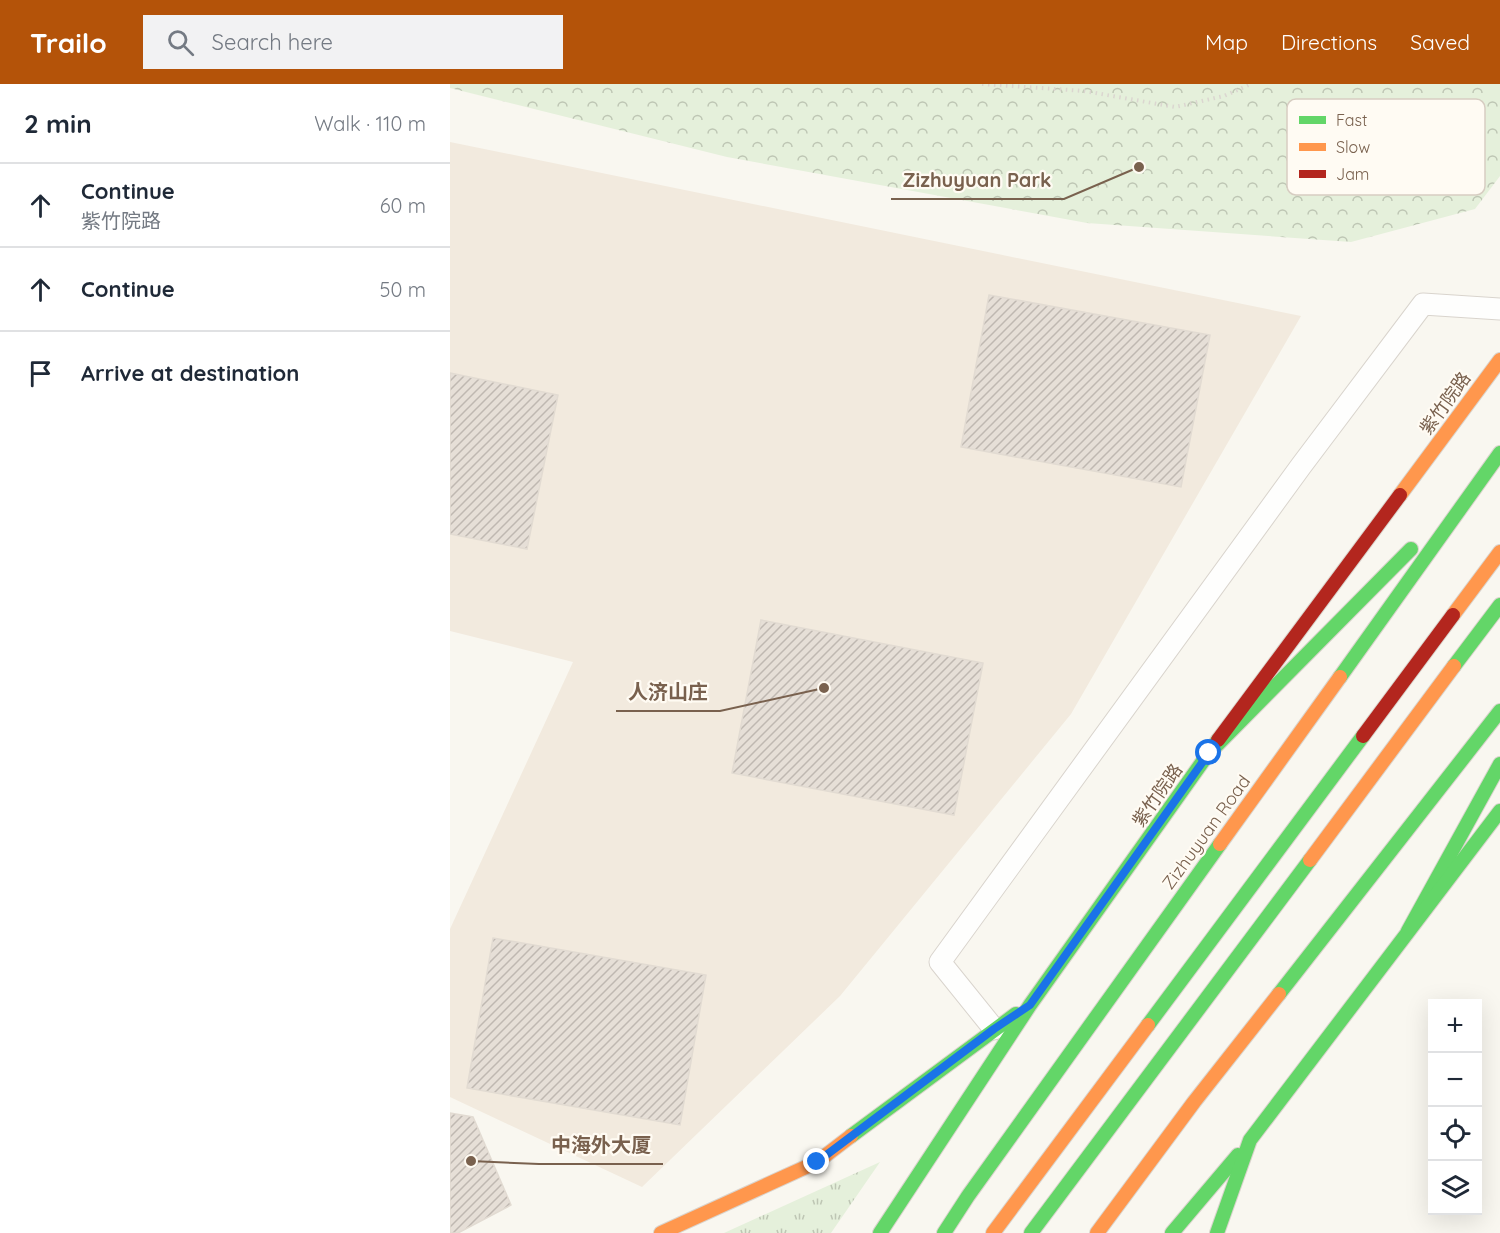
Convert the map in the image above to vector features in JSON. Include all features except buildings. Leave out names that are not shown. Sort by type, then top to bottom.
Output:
[{"type":"main road","name":"紫竹院路","points":[[880,1233],[1030,1005],[1209,753],[1500,360]]},
{"type":"main road","name":"Zizhuyuan Road","points":[[944,1233],[975,1186],[1500,453]]},
{"type":"main road","points":[[1209,753],[1483,475]]},
{"type":"main road","points":[[993,1233],[1500,552]]},
{"type":"main road","points":[[1036,1228],[1500,605]]},
{"type":"main road","points":[[1097,1233],[1194,1102],[1500,711]]},
{"type":"main road","points":[[1408,931],[1500,764]]},
{"type":"main road","points":[[1172,1233],[1250,1140],[1500,811]]},
{"type":"main road","points":[[662,1233],[817,1162],[994,1029],[1030,1005]]},
{"type":"main road","points":[[1217,1233],[1250,1140]]},
{"type":"lane","points":[[994,1029],[940,962],[1300,466],[1423,304],[1500,309]]},
{"type":"path","points":[[982,84],[1084,91],[1175,107],[1224,96],[1251,84]]},
{"type":"shaded area","points":[[450,142],[1301,316],[1071,714],[840,996],[642,1187],[450,1097],[450,929],[573,662],[450,631]]},
{"type":"green space","points":[[450,84],[1500,84],[1500,176],[1475,209],[1351,242],[1087,223],[727,157],[450,88]]},
{"type":"green space","points":[[880,1162],[831,1233],[724,1233]]},
{"type":"traffic: fast","points":[[1340,677],[1500,453]]},
{"type":"traffic: fast","points":[[1209,753],[1411,549]]},
{"type":"traffic: fast","points":[[1454,666],[1500,605]]},
{"type":"traffic: fast","points":[[1279,994],[1500,711]]},
{"type":"traffic: fast","points":[[1148,1025],[1363,736]]},
{"type":"traffic: fast","points":[[880,1233],[1030,1005],[1218,740]]},
{"type":"traffic: fast","points":[[1408,931],[1500,764]]},
{"type":"traffic: fast","points":[[1217,1233],[1250,1140],[1500,811]]},
{"type":"traffic: fast","points":[[944,1233],[968,1196],[1220,844]]},
{"type":"traffic: fast","points":[[1031,1233],[1310,860]]},
{"type":"traffic: fast","points":[[851,1136],[1016,1014]]},
{"type":"traffic: fast","points":[[1172,1233],[1238,1155]]},
{"type":"traffic: slow","points":[[1400,495],[1500,360]]},
{"type":"traffic: slow","points":[[1453,615],[1500,552]]},
{"type":"traffic: slow","points":[[1310,860],[1454,666]]},
{"type":"traffic: slow","points":[[1220,844],[1340,677]]},
{"type":"traffic: slow","points":[[1097,1233],[1194,1102],[1279,994]]},
{"type":"traffic: slow","points":[[993,1233],[1148,1025]]},
{"type":"traffic: slow","points":[[661,1233],[817,1162],[851,1136]]},
{"type":"traffic: jam","points":[[1218,740],[1400,495]]},
{"type":"traffic: jam","points":[[1363,736],[1453,615]]},
{"type":"place","name":"Zizhuyuan Park","points":[[1139,167]]},
{"type":"place","name":"人济山庄","points":[[824,688]]},
{"type":"place","name":"中海外大厦","points":[[471,1161]]},
{"type":"route","points":[[817,1162],[994,1029],[1030,1005],[1209,753]]}]
